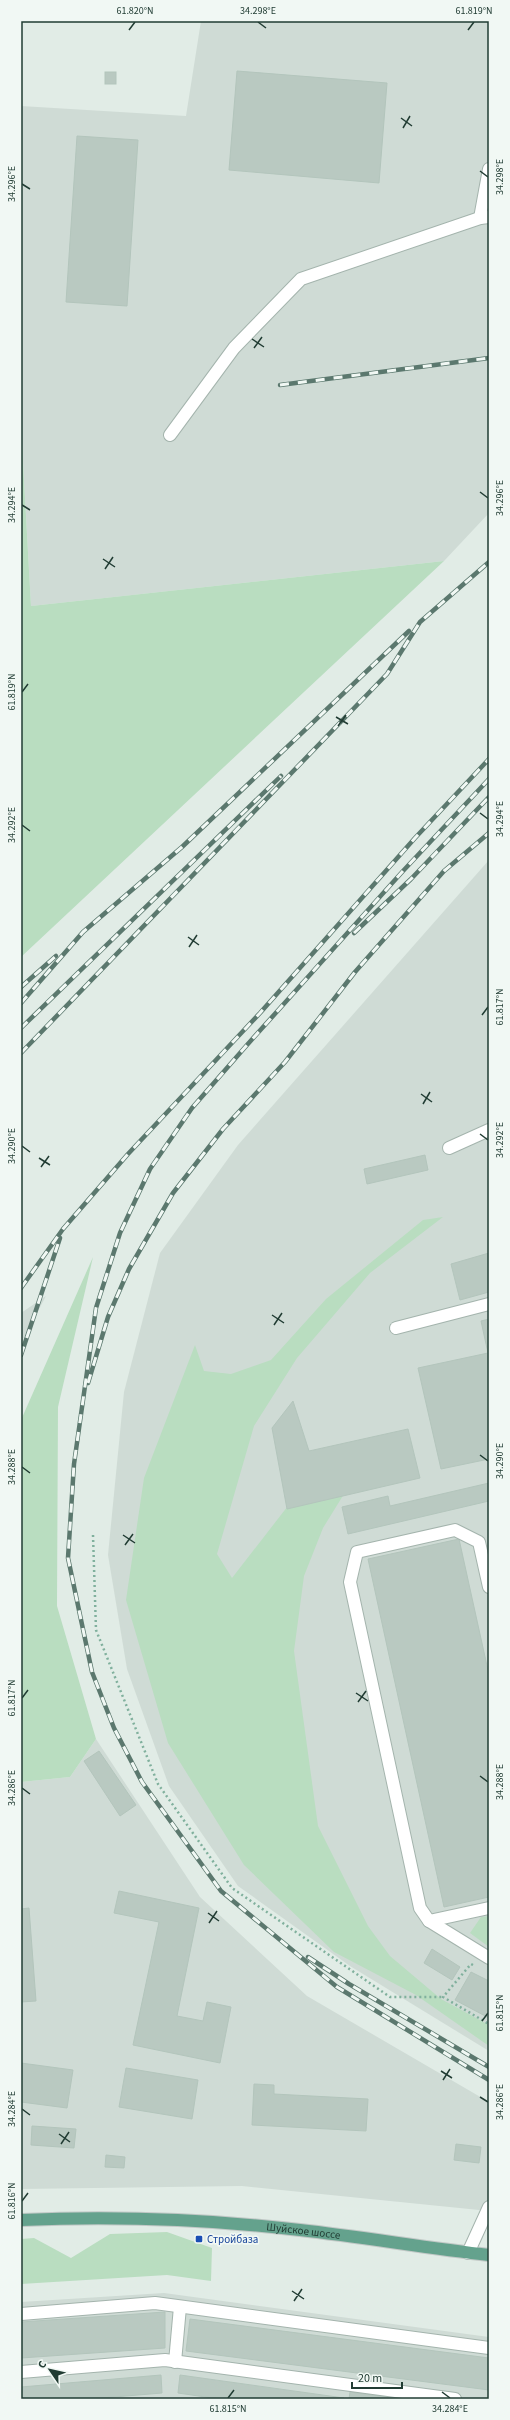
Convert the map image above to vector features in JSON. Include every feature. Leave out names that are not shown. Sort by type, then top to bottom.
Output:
[{"type":"main road","name":"Шуйское шоссе","points":[[21,2220],[105,2216],[201,2220],[299,2230],[489,2255]]},
{"type":"street","points":[[170,435],[234,348],[301,279],[485,217],[489,169]]},
{"type":"street","points":[[449,1148],[489,1130]]},
{"type":"street","points":[[396,1328],[489,1304]]},
{"type":"street","points":[[489,1587],[479,1542],[455,1530],[357,1552],[350,1582],[420,1908],[429,1921],[489,1958]]},
{"type":"street","points":[[429,1921],[489,1908]]},
{"type":"street","points":[[468,2253],[489,2207]]},
{"type":"street","points":[[21,2314],[155,2303],[489,2348]]},
{"type":"street","points":[[176,2362],[180,2307]]},
{"type":"street","points":[[21,2372],[166,2360],[455,2399]]},
{"type":"path","points":[[93,1535],[96,1630],[158,1784],[232,1888],[390,1997],[443,1997],[489,2024]]},
{"type":"path","points":[[443,1997],[471,1964],[477,1968]]},
{"type":"shaded area","points":[[201,21],[489,21],[489,513],[444,561],[31,606],[21,426],[21,106],[186,116]]},
{"type":"shaded area","points":[[489,860],[489,2051],[350,1966],[238,1886],[169,1786],[127,1669],[108,1555],[124,1392],[160,1253],[238,1145]]},
{"type":"shaded area","points":[[46,1296],[21,1343],[21,1313]]},
{"type":"shaded area","points":[[96,1739],[200,1897],[307,1996],[489,2102],[489,2211],[242,2186],[21,2189],[21,1782],[70,1777]]},
{"type":"shaded area","points":[[164,2293],[489,2337],[489,2399],[21,2399],[21,2302]]},
{"type":"green space","points":[[21,426],[31,606],[444,561],[21,957]]},
{"type":"green space","points":[[443,1217],[370,1273],[297,1358],[254,1426],[217,1554],[232,1578],[291,1502],[344,1494],[323,1528],[304,1576],[294,1651],[318,1826],[368,1926],[390,1956],[441,1999],[489,2025],[489,2046],[416,1995],[334,1952],[244,1865],[168,1743],[126,1600],[144,1478],[195,1345],[204,1371],[231,1374],[271,1360],[326,1299],[423,1220]]},
{"type":"green space","points":[[93,1257],[58,1407],[57,1606],[96,1739],[70,1777],[21,1782],[21,1420]]},
{"type":"green space","points":[[489,1916],[489,1947],[470,1933],[481,1917]]},
{"type":"green space","points":[[167,2232],[212,2248],[211,2281],[167,2275],[21,2284],[21,2239],[34,2238],[71,2258],[110,2234]]},
{"type":"building","points":[[237,71],[387,83],[379,183],[229,170]]},
{"type":"building","points":[[105,72],[116,72],[116,84],[105,84]]},
{"type":"building","points":[[77,136],[138,140],[127,306],[66,302]]},
{"type":"building","points":[[425,1155],[428,1170],[367,1184],[364,1169]]},
{"type":"building","points":[[489,1253],[489,1292],[460,1300],[451,1264]]},
{"type":"building","points":[[489,1319],[489,1459],[441,1469],[418,1368],[488,1353],[481,1321]]},
{"type":"building","points":[[293,1401],[309,1451],[408,1429],[420,1478],[287,1509],[272,1428]]},
{"type":"building","points":[[489,1483],[489,1501],[348,1534],[342,1507],[388,1496],[390,1506]]},
{"type":"building","points":[[459,1539],[489,1675],[489,1897],[444,1907],[368,1559]]},
{"type":"building","points":[[99,1751],[136,1805],[120,1816],[84,1761]]},
{"type":"building","points":[[119,1891],[199,1908],[177,2016],[203,2021],[207,2002],[231,2007],[220,2063],[133,2045],[159,1922],[114,1913]]},
{"type":"building","points":[[29,1908],[36,2001],[21,2002],[21,1909]]},
{"type":"building","points":[[432,1949],[460,1967],[452,1980],[424,1963]]},
{"type":"building","points":[[471,1972],[489,1981],[489,2018],[455,2000]]},
{"type":"building","points":[[21,2063],[73,2070],[67,2108],[21,2102]]},
{"type":"building","points":[[126,2068],[198,2080],[192,2119],[119,2107]]},
{"type":"building","points":[[254,2084],[274,2085],[274,2094],[368,2099],[366,2131],[252,2125]]},
{"type":"building","points":[[32,2126],[76,2129],[74,2148],[31,2145]]},
{"type":"building","points":[[456,2144],[481,2147],[479,2163],[454,2160]]},
{"type":"building","points":[[106,2155],[125,2157],[124,2168],[105,2167]]},
{"type":"building","points":[[165,2312],[165,2348],[21,2358],[21,2322]]},
{"type":"building","points":[[190,2319],[489,2358],[489,2390],[186,2351]]},
{"type":"building","points":[[161,2375],[162,2393],[90,2399],[21,2399],[21,2387]]},
{"type":"building","points":[[180,2375],[344,2398],[219,2399],[178,2393]]},
{"type":"building","points":[[350,2392],[403,2399],[349,2399]]},
{"type":"railway","points":[[280,385],[489,358]]},
{"type":"railway","points":[[21,1053],[387,674],[420,622],[489,562]]},
{"type":"railway","points":[[21,1003],[83,932],[182,847],[409,631]]},
{"type":"railway","points":[[21,1288],[63,1229],[128,1154],[260,1013],[415,838],[489,759]]},
{"type":"railway","points":[[21,1028],[281,776]]},
{"type":"railway","points":[[489,779],[403,871],[192,1108],[150,1169],[120,1233],[96,1308],[74,1464],[68,1558],[92,1672],[114,1728],[142,1782],[221,1891],[337,1987],[489,2080]]},
{"type":"railway","points":[[354,933],[411,879],[489,797]]},
{"type":"railway","points":[[88,1383],[108,1317],[129,1269],[173,1193],[223,1129],[285,1062],[355,972],[444,871],[489,833]]},
{"type":"railway","points":[[21,987],[56,956]]},
{"type":"railway","points":[[21,1355],[60,1238]]},
{"type":"railway","points":[[308,1957],[349,1984],[489,2067]]},
{"type":"place","name":"Стройбаза","points":[[199,2239]]}]
